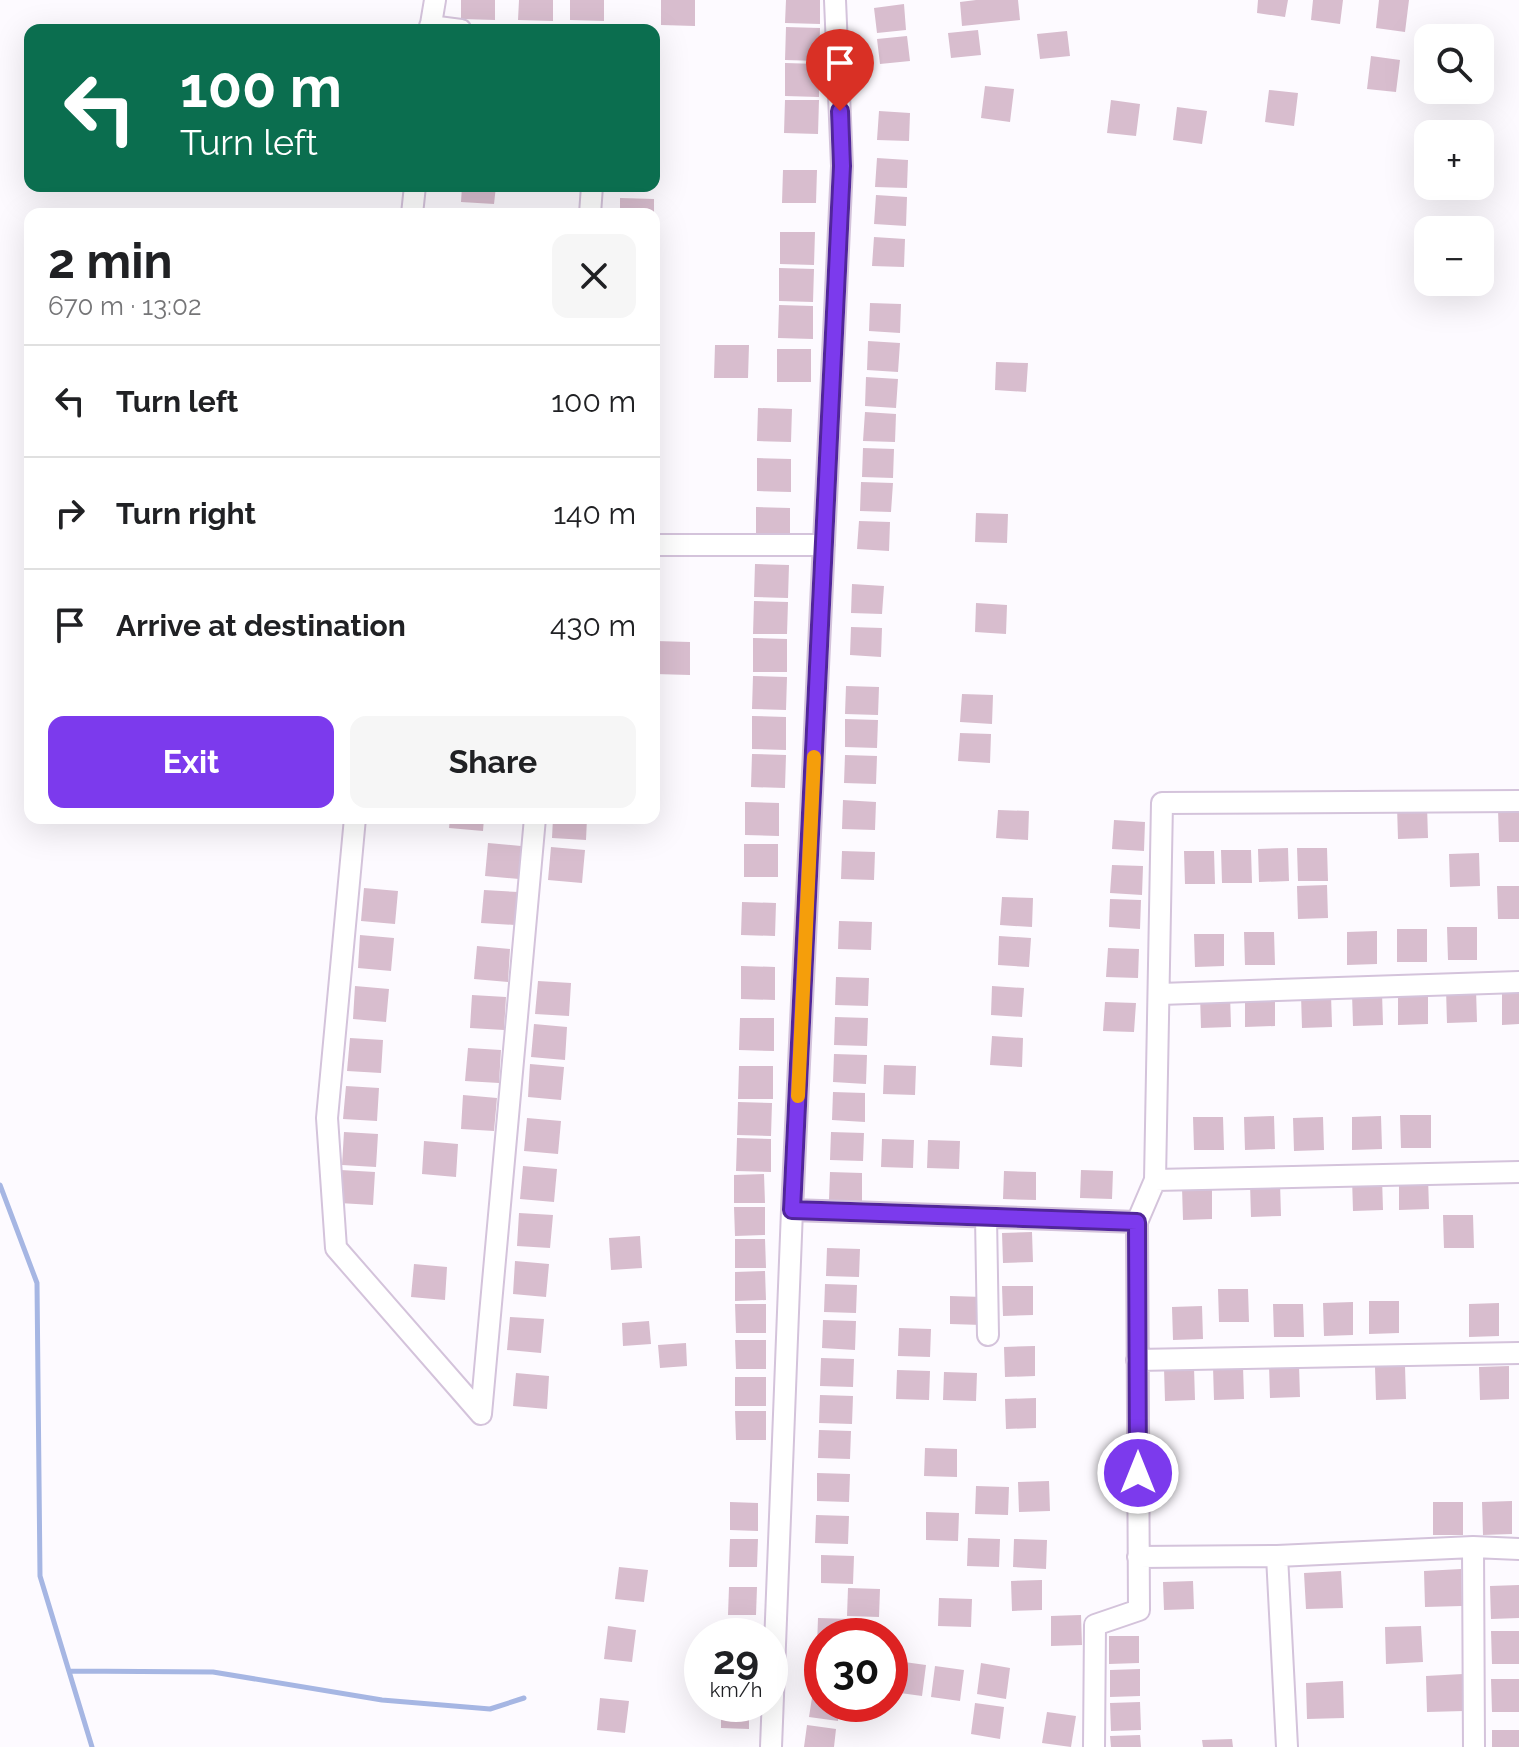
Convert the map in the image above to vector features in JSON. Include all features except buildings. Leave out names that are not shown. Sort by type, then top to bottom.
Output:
[{"type":"street","points":[[431,24],[435,0]]},
{"type":"street","points":[[771,1747],[792,1210],[842,166],[835,0]]},
{"type":"street","points":[[660,545],[824,545]]},
{"type":"street","points":[[1094,1747],[1095,1625],[1139,1610],[1137,1222],[1155,1180],[1162,803],[1519,801]]},
{"type":"street","points":[[354,824],[327,1118],[336,1248],[481,1414],[534,824]]},
{"type":"street","points":[[1160,994],[1519,982]]},
{"type":"street","points":[[1155,1180],[1519,1172]]},
{"type":"street","points":[[792,1210],[1137,1222]]},
{"type":"street","points":[[986,1217],[988,1335]]},
{"type":"street","points":[[1137,1360],[1519,1353]]},
{"type":"street","points":[[1138,1557],[1277,1556],[1473,1547],[1519,1549]]},
{"type":"street","points":[[1473,1547],[1474,1747]]},
{"type":"street","points":[[1277,1556],[1287,1747]]},
{"type":"waterway","points":[[0,1185],[37,1283],[40,1576],[92,1747]]},
{"type":"waterway","points":[[69,1671],[213,1672],[382,1700],[490,1709],[524,1698]]},
{"type":"slow traffic","points":[[798,1096],[814,757]]},
{"type":"route","points":[[840,111],[842,166],[792,1210],[1137,1222],[1138,1473]]}]
